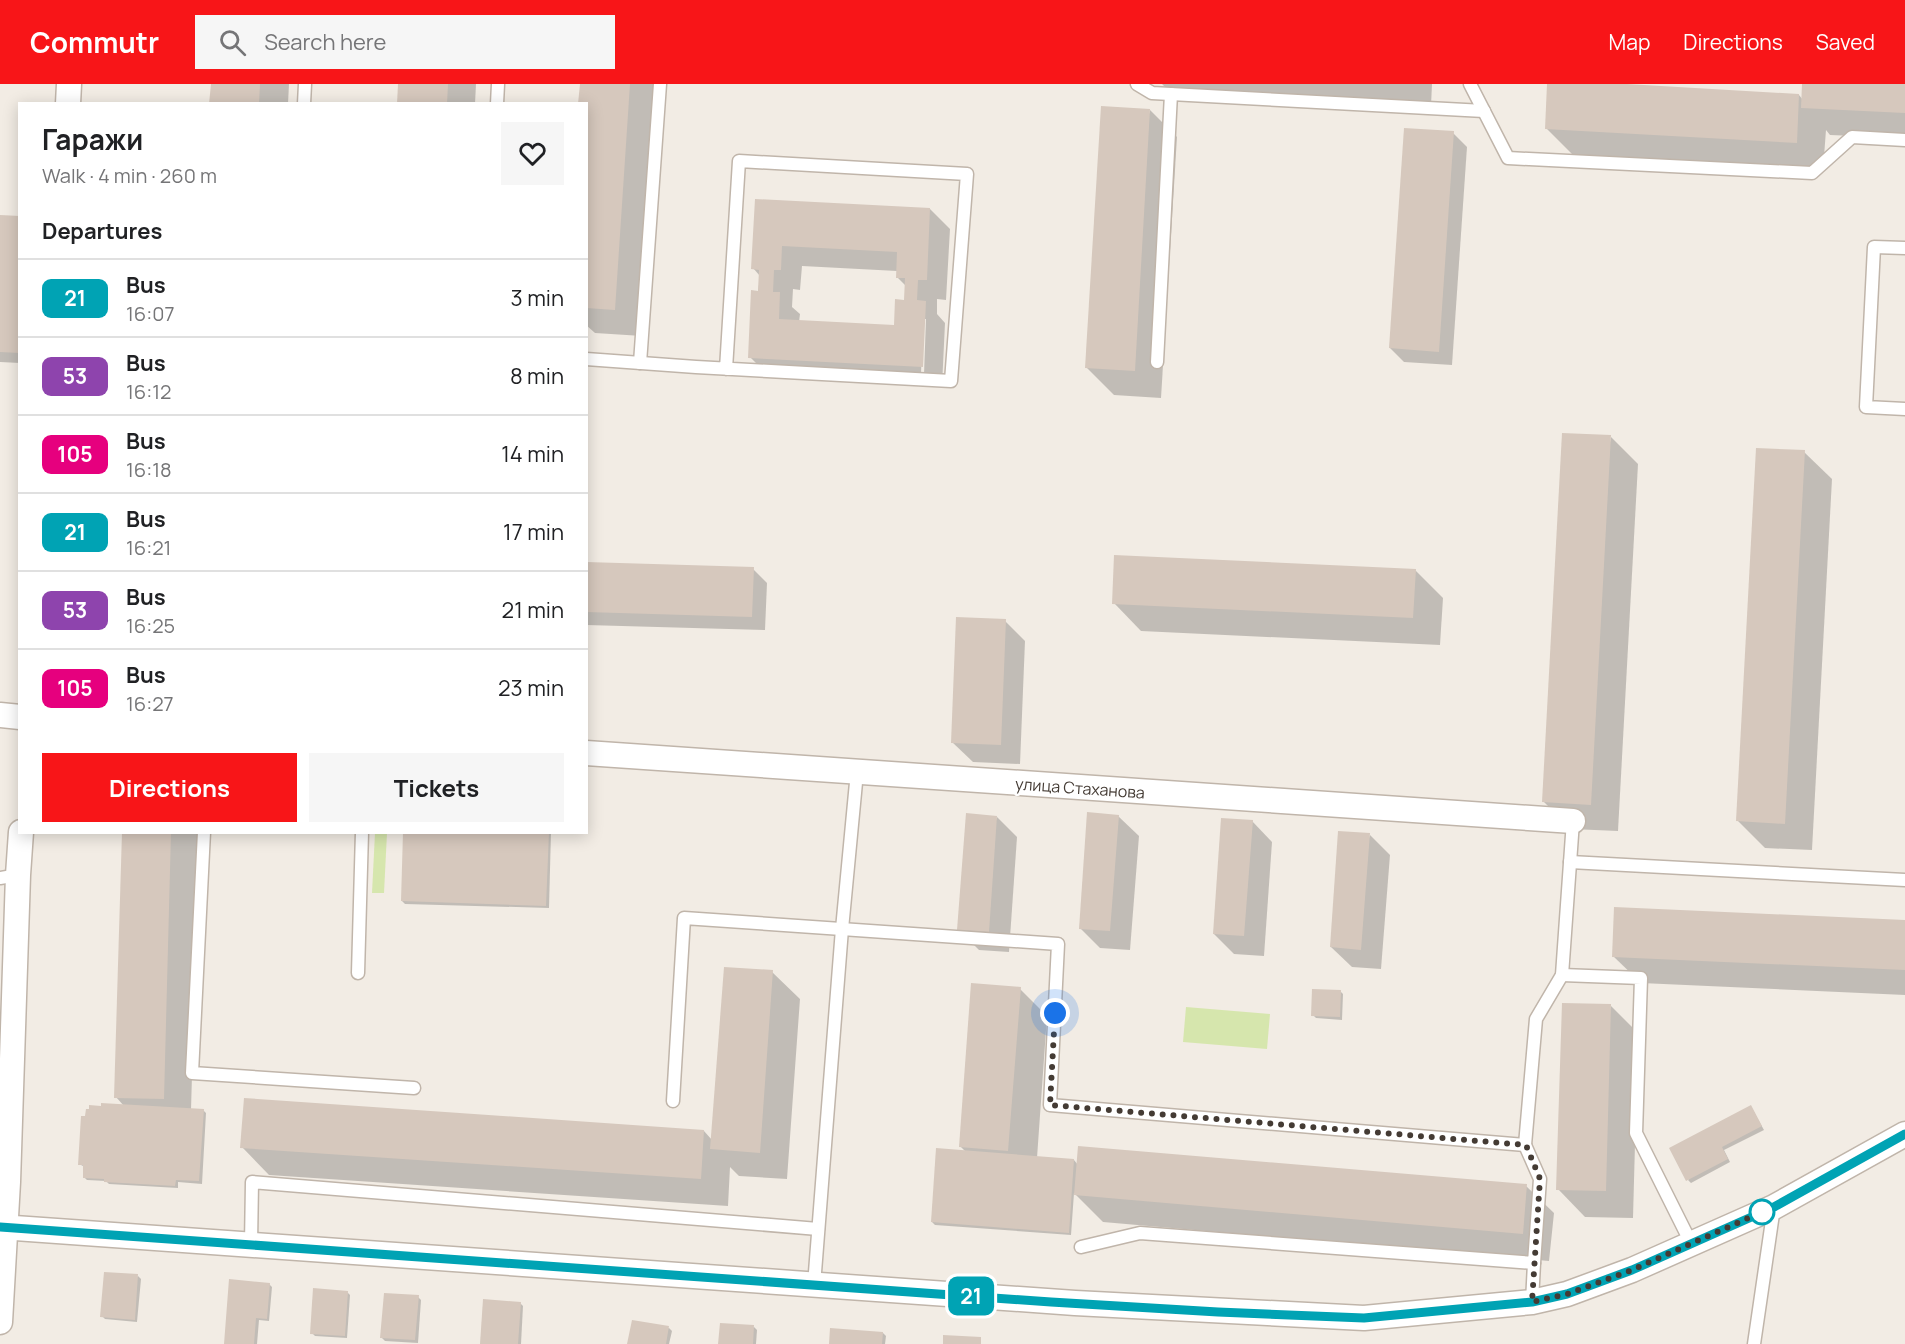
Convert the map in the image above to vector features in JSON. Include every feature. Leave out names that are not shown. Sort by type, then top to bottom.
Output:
[{"type":"street","points":[[68,102],[69,84]]},
{"type":"street","points":[[0,715],[18,717]]},
{"type":"street","name":"улица Стаханова","points":[[588,753],[1573,821]]},
{"type":"street","points":[[0,1322],[9,876],[20,834]]},
{"type":"street","points":[[3,1228],[1182,1310],[1364,1318],[1532,1302],[1567,1294],[1632,1270],[1774,1207],[1905,1134]]},
{"type":"lane","points":[[304,102],[305,84]]},
{"type":"lane","points":[[497,102],[498,84]]},
{"type":"lane","points":[[640,363],[660,84]]},
{"type":"lane","points":[[1137,84],[1152,93],[1484,111]]},
{"type":"lane","points":[[1470,84],[1508,158],[1812,173],[1852,137],[1905,140]]},
{"type":"lane","points":[[1157,362],[1171,94]]},
{"type":"lane","points":[[588,359],[726,369],[951,381],[967,174],[739,161],[726,369]]},
{"type":"lane","points":[[1905,248],[1874,248],[1866,406],[1905,409]]},
{"type":"lane","points":[[814,1285],[842,929],[857,772]]},
{"type":"lane","points":[[1532,1302],[1540,1179],[1526,1145],[1536,1019],[1562,975],[1573,821]]},
{"type":"lane","points":[[204,834],[192,1073],[414,1088]]},
{"type":"lane","points":[[358,973],[362,834]]},
{"type":"lane","points":[[1570,862],[1905,880]]},
{"type":"lane","points":[[673,1101],[684,918],[1058,944],[1050,1105],[1526,1145]]},
{"type":"lane","points":[[1562,975],[1641,978],[1636,1133],[1691,1244]]},
{"type":"lane","points":[[251,1244],[252,1182],[818,1229]]},
{"type":"lane","points":[[1754,1344],[1774,1207]]},
{"type":"lane","points":[[1081,1247],[1140,1233],[1534,1263]]},
{"type":"green space","points":[[375,834],[387,834],[384,893],[372,893]]},
{"type":"green space","points":[[1186,1007],[1270,1014],[1267,1049],[1183,1042]]},
{"type":"building","points":[[211,84],[260,84],[259,102],[209,102]]},
{"type":"building","points":[[398,84],[448,84],[447,102],[397,102]]},
{"type":"building","points":[[580,84],[630,84],[615,310],[588,308],[588,102],[578,102]]},
{"type":"building","points":[[1547,84],[1627,84],[1799,94],[1797,143],[1545,129]]},
{"type":"building","points":[[1802,84],[1905,84],[1905,113],[1801,108]]},
{"type":"building","points":[[1101,106],[1150,109],[1135,371],[1085,368]]},
{"type":"building","points":[[1404,128],[1454,131],[1439,352],[1389,348]]},
{"type":"building","points":[[755,199],[930,208],[927,280],[918,280],[917,300],[926,301],[923,367],[748,358],[751,290],[758,291],[759,270],[751,269]],"holes":[[[782,246],[897,252],[896,278],[905,278],[904,300],[895,299],[894,325],[779,319],[780,292],[773,292],[774,270],[781,270]]]},
{"type":"building","points":[[0,215],[18,216],[18,353],[0,352]]},
{"type":"building","points":[[1562,433],[1611,435],[1591,805],[1542,802]]},
{"type":"building","points":[[1756,448],[1805,450],[1785,824],[1736,821]]},
{"type":"building","points":[[1114,555],[1416,569],[1413,618],[1112,604]]},
{"type":"building","points":[[588,562],[754,567],[752,617],[588,612]]},
{"type":"building","points":[[956,617],[1006,619],[1001,745],[951,743]]},
{"type":"building","points":[[1087,812],[1119,815],[1110,931],[1079,929]]},
{"type":"building","points":[[966,813],[997,816],[989,932],[957,930]]},
{"type":"building","points":[[1221,818],[1253,820],[1244,936],[1213,934]]},
{"type":"building","points":[[1338,831],[1370,833],[1361,950],[1330,947]]},
{"type":"building","points":[[122,834],[171,834],[164,1099],[114,1098]]},
{"type":"building","points":[[403,834],[549,834],[546,906],[401,901]]},
{"type":"building","points":[[1614,907],[1905,920],[1905,970],[1612,957]]},
{"type":"building","points":[[724,967],[773,970],[760,1153],[710,1149]]},
{"type":"building","points":[[971,983],[1021,987],[1008,1151],[959,1147]]},
{"type":"building","points":[[1312,989],[1341,990],[1340,1017],[1311,1016]]},
{"type":"building","points":[[1562,1003],[1611,1004],[1606,1191],[1556,1190]]},
{"type":"building","points":[[244,1098],[704,1130],[701,1179],[240,1148]]},
{"type":"building","points":[[101,1103],[204,1109],[199,1181],[176,1180],[175,1186],[104,1182],[104,1179],[83,1178],[83,1165],[78,1165],[81,1116],[85,1116],[89,1105],[101,1106]]},
{"type":"building","points":[[1751,1105],[1762,1126],[1722,1147],[1728,1159],[1686,1181],[1669,1148]]},
{"type":"building","points":[[1078,1146],[1527,1184],[1523,1234],[1074,1195]]},
{"type":"building","points":[[936,1148],[1074,1159],[1069,1233],[931,1222]]},
{"type":"building","points":[[104,1272],[138,1274],[135,1320],[100,1317]]},
{"type":"building","points":[[229,1279],[270,1283],[267,1319],[256,1318],[254,1344],[224,1344]]},
{"type":"building","points":[[313,1288],[348,1291],[345,1336],[310,1334]]},
{"type":"building","points":[[384,1293],[419,1295],[415,1340],[380,1338]]},
{"type":"building","points":[[483,1299],[521,1302],[518,1344],[480,1344]]},
{"type":"building","points":[[632,1320],[669,1326],[666,1344],[627,1344]]},
{"type":"building","points":[[720,1323],[754,1325],[753,1344],[718,1344]]},
{"type":"building","points":[[830,1328],[883,1332],[882,1344],[829,1344]]},
{"type":"building","points":[[943,1335],[981,1337],[981,1344],[943,1344]]},
{"type":"bus line","name":"21","points":[[0,1227],[1051,1302],[1364,1318],[1532,1302],[1567,1294],[1632,1270],[1774,1207],[1905,1134]]},
{"type":"route","points":[[1055,1013],[1050,1105],[1526,1145],[1540,1179],[1532,1302],[1567,1294],[1632,1270],[1762,1212]]}]
